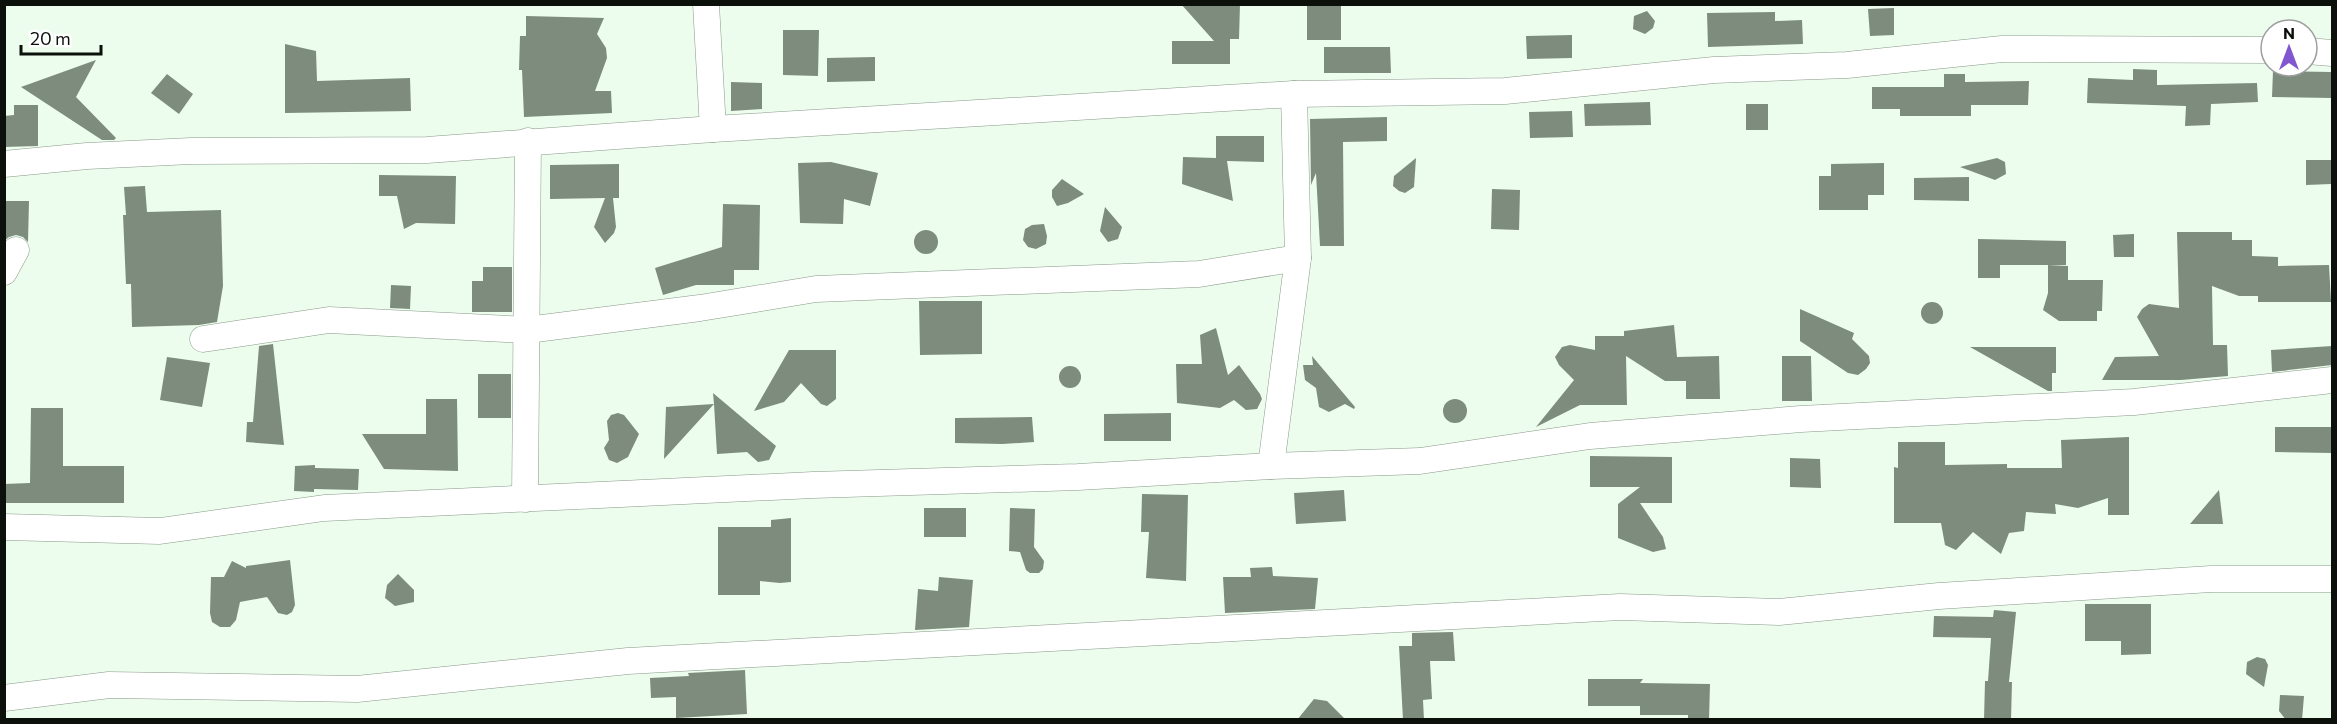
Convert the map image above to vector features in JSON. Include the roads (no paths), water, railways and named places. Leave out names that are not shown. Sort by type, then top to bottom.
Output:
[{"type":"street","points":[[706,4],[713,129]]},
{"type":"street","points":[[4,164],[87,156],[191,151],[428,150],[713,129],[1294,94],[1505,91],[1714,70],[1847,65],[2002,49],[2259,50]]},
{"type":"street","points":[[1271,466],[1298,258],[1294,94]]},
{"type":"street","points":[[525,499],[528,141]]},
{"type":"street","points":[[203,339],[329,320],[527,330],[700,308],[816,289],[1199,274],[1298,258]]},
{"type":"street","points":[[4,527],[160,531],[324,508],[813,485],[1078,477],[1271,466],[1420,461],[1602,435],[1801,419],[2134,402],[2332,380]]},
{"type":"street","points":[[4,698],[109,685],[357,689],[628,661],[1620,607],[1779,612],[1939,596],[2211,579],[2332,579]]}]
